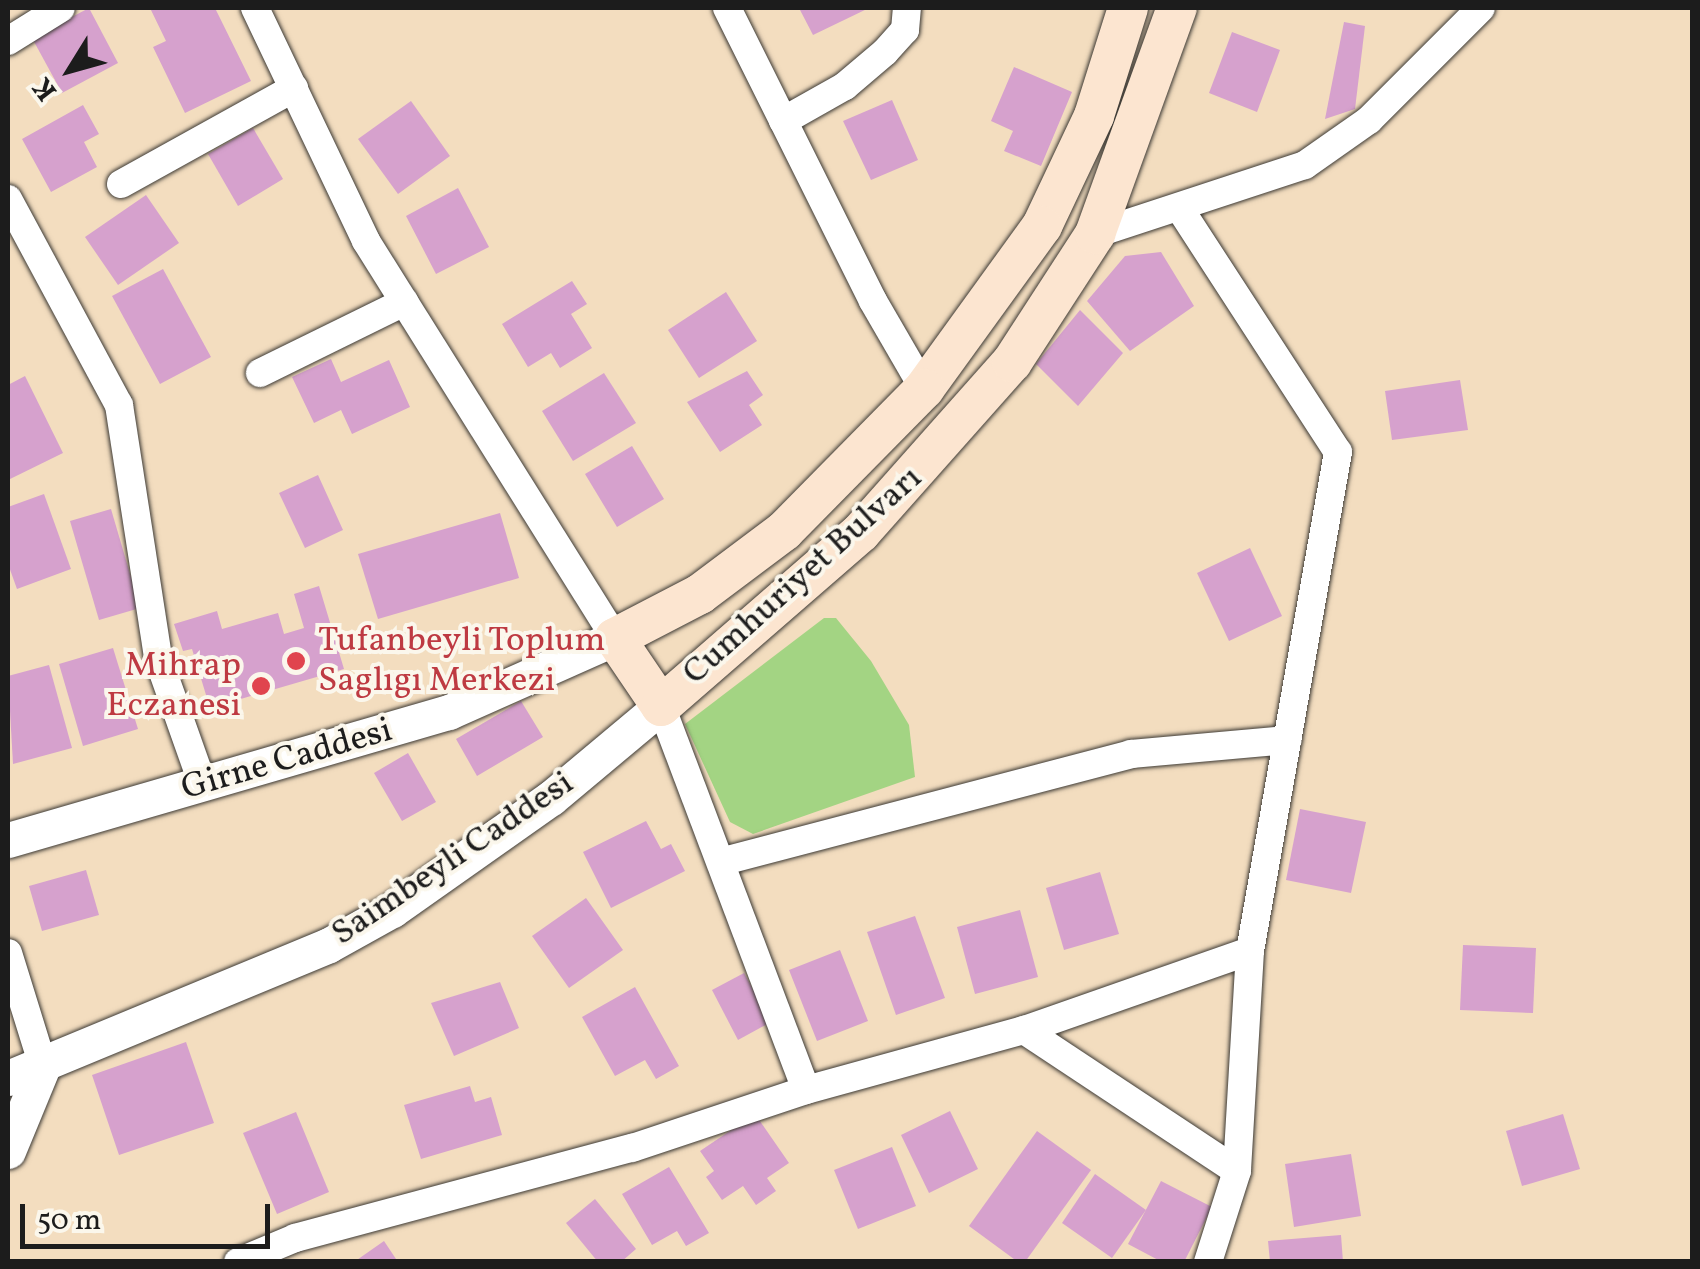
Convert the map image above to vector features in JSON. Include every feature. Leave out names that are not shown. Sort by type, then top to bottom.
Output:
[{"type":"main road","name":"Cumhuriyet Bulvarı","points":[[1128,8],[1094,116],[1042,226],[924,388],[784,532],[700,594],[615,638],[661,706],[833,558],[944,446],[1012,362],[1094,234],[1177,8]]},
{"type":"main road","points":[[1042,226],[1094,234]]},
{"type":"street","points":[[8,41],[62,8]]},
{"type":"street","points":[[255,8],[366,241],[615,638]]},
{"type":"street","points":[[726,8],[924,388]]},
{"type":"street","points":[[783,122],[845,86],[885,52],[905,30],[907,8]]},
{"type":"street","points":[[1094,234],[1180,209],[1304,165],[1338,144],[1481,8]]},
{"type":"street","points":[[120,184],[294,88]]},
{"type":"street","points":[[8,199],[118,406],[158,658],[203,785]]},
{"type":"street","points":[[1180,209],[1338,452],[1250,951],[1237,1171],[1208,1262]]},
{"type":"street","points":[[260,373],[404,302]]},
{"type":"street","name":"Girne Caddesi","points":[[8,840],[449,712],[615,638]]},
{"type":"street","points":[[661,706],[724,861],[806,1090]]},
{"type":"street","name":"Saimbeyli Caddesi","points":[[8,1078],[329,946],[392,910],[551,798],[661,706]]},
{"type":"street","points":[[724,861],[1130,754],[1287,740]]},
{"type":"street","points":[[238,1261],[295,1238],[632,1148],[806,1090],[1024,1030],[1250,951]]},
{"type":"street","points":[[8,952],[43,1066],[8,1151]]},
{"type":"street","points":[[1024,1030],[1237,1171]]},
{"type":"green space","points":[[824,618],[836,618],[871,661],[909,725],[915,777],[753,834],[730,822],[685,724]]},
{"type":"building","points":[[89,8],[118,63],[62,93],[32,38]]},
{"type":"building","points":[[150,8],[215,8],[251,81],[185,113],[153,47],[166,41]]},
{"type":"building","points":[[799,8],[869,8],[813,35]]},
{"type":"building","points":[[1344,22],[1365,26],[1355,109],[1325,119]]},
{"type":"building","points":[[1232,32],[1280,50],[1257,112],[1209,93]]},
{"type":"building","points":[[1014,67],[1072,92],[1041,166],[1004,151],[1013,131],[991,121]]},
{"type":"building","points":[[892,100],[918,160],[871,180],[843,121]]},
{"type":"building","points":[[411,101],[450,156],[398,194],[358,139]]},
{"type":"building","points":[[83,105],[99,134],[84,142],[97,167],[51,192],[22,139]]},
{"type":"building","points":[[253,128],[283,179],[238,206],[208,154]]},
{"type":"building","points":[[458,188],[489,247],[436,274],[406,216]]},
{"type":"building","points":[[146,195],[179,243],[118,285],[85,237]]},
{"type":"building","points":[[1161,252],[1194,306],[1130,351],[1087,301],[1125,256]]},
{"type":"building","points":[[163,269],[211,357],[160,384],[112,296]]},
{"type":"building","points":[[572,281],[587,304],[571,314],[592,348],[560,368],[551,353],[528,367],[502,324]]},
{"type":"building","points":[[726,292],[757,341],[699,378],[668,330]]},
{"type":"building","points":[[1080,310],[1123,353],[1078,406],[1036,364]]},
{"type":"building","points":[[331,359],[341,382],[389,360],[410,407],[352,434],[341,410],[314,423],[292,377]]},
{"type":"building","points":[[747,371],[763,395],[749,405],[762,425],[720,452],[687,402]]},
{"type":"building","points":[[604,373],[636,423],[573,461],[542,411]]},
{"type":"building","points":[[25,376],[63,453],[8,480],[8,385]]},
{"type":"building","points":[[1460,380],[1468,430],[1392,440],[1385,391]]},
{"type":"building","points":[[632,446],[664,499],[617,527],[585,474]]},
{"type":"building","points":[[318,475],[343,530],[305,548],[279,493]]},
{"type":"building","points":[[44,494],[71,569],[17,589],[8,564],[8,507]]},
{"type":"building","points":[[111,509],[140,608],[99,620],[70,521]]},
{"type":"building","points":[[500,513],[519,578],[378,619],[358,554]]},
{"type":"building","points":[[1250,548],[1282,616],[1229,641],[1197,573]]},
{"type":"building","points":[[319,586],[344,669],[210,708],[192,649],[183,651],[174,624],[217,611],[222,629],[278,613],[284,634],[304,628],[294,594]]},
{"type":"building","points":[[113,648],[138,729],[83,746],[59,664]]},
{"type":"building","points":[[49,665],[72,748],[13,764],[8,676]]},
{"type":"building","points":[[521,701],[543,737],[477,776],[456,739]]},
{"type":"building","points":[[408,753],[436,802],[402,821],[374,773]]},
{"type":"building","points":[[1300,809],[1366,822],[1351,893],[1286,880]]},
{"type":"building","points":[[646,821],[661,849],[671,844],[685,871],[611,908],[583,852]]},
{"type":"building","points":[[86,870],[99,915],[42,931],[29,886]]},
{"type":"building","points":[[1100,872],[1119,934],[1064,950],[1046,888]]},
{"type":"building","points":[[586,898],[623,950],[569,988],[532,936]]},
{"type":"building","points":[[1020,910],[1038,977],[975,994],[957,927]]},
{"type":"building","points":[[915,916],[945,998],[896,1015],[867,932]]},
{"type":"building","points":[[1463,945],[1536,948],[1533,1013],[1460,1010]]},
{"type":"building","points":[[840,950],[868,1021],[817,1041],[789,970]]},
{"type":"building","points":[[744,973],[771,1022],[738,1040],[712,990]]},
{"type":"building","points":[[500,982],[519,1028],[454,1056],[431,1003]]},
{"type":"building","points":[[635,987],[679,1066],[656,1079],[645,1060],[615,1076],[582,1017]]},
{"type":"building","points":[[186,1042],[214,1123],[119,1155],[92,1075]]},
{"type":"building","points":[[470,1086],[475,1102],[491,1097],[502,1135],[421,1159],[404,1105]]},
{"type":"building","points":[[950,1111],[978,1169],[929,1193],[901,1135]]},
{"type":"building","points":[[296,1112],[329,1192],[277,1214],[243,1133]]},
{"type":"building","points":[[755,1114],[789,1163],[767,1178],[776,1191],[756,1205],[743,1186],[722,1200],[706,1177],[714,1171],[700,1151]]},
{"type":"building","points":[[1563,1114],[1580,1169],[1522,1186],[1506,1131]]},
{"type":"building","points":[[1037,1131],[1091,1170],[1025,1262],[1018,1262],[969,1226]]},
{"type":"building","points":[[892,1147],[916,1206],[858,1229],[834,1170]]},
{"type":"building","points":[[1351,1154],[1361,1216],[1294,1227],[1285,1164]]},
{"type":"building","points":[[669,1167],[709,1233],[686,1246],[677,1231],[652,1245],[622,1194]]},
{"type":"building","points":[[1095,1174],[1146,1210],[1112,1258],[1062,1223]]},
{"type":"building","points":[[1161,1181],[1212,1207],[1184,1262],[1162,1262],[1128,1244]]},
{"type":"building","points":[[595,1199],[636,1249],[621,1262],[598,1262],[566,1223]]},
{"type":"building","points":[[1341,1235],[1343,1262],[1270,1262],[1268,1241]]},
{"type":"building","points":[[384,1241],[398,1262],[354,1262]]},
{"type":"place","name":"Tufanbeyli Toplum Saglıgı Merkezi","points":[[296,661]]},
{"type":"place","name":"Mihrap Eczanesi","points":[[261,686]]}]
